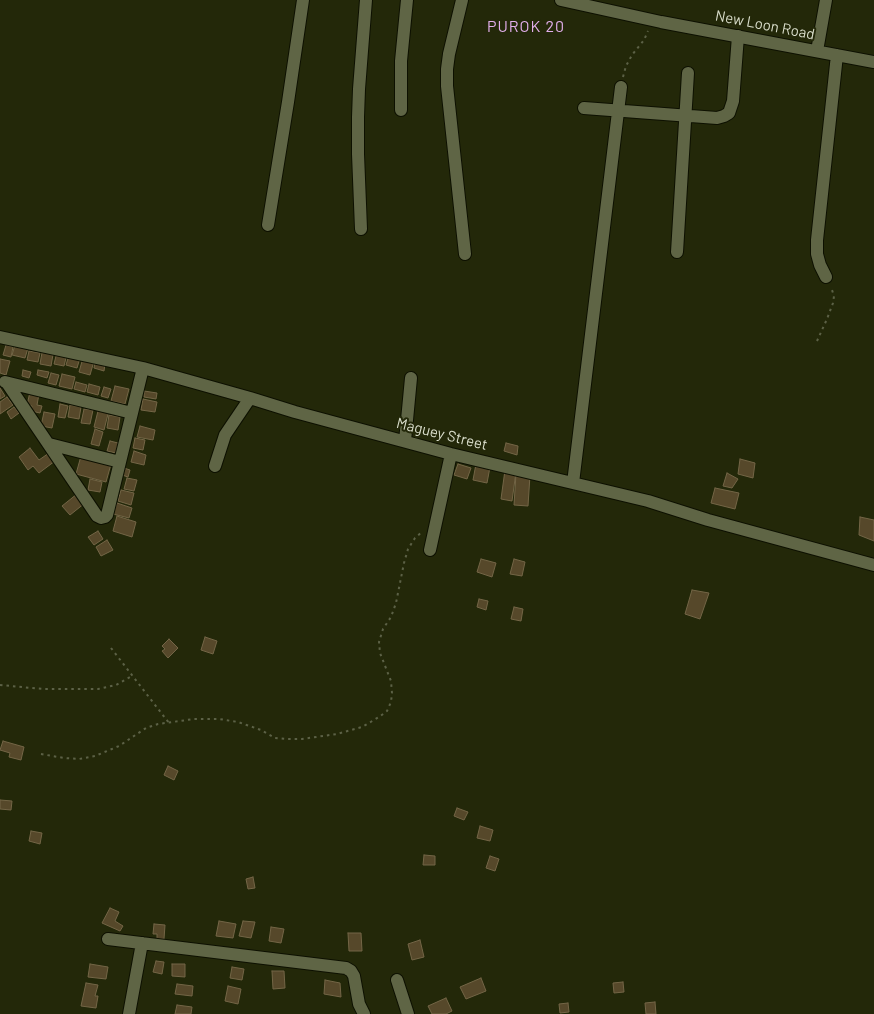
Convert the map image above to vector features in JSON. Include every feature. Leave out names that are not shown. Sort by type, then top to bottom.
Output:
[{"type":"street","points":[[268,225],[302,0]]},
{"type":"street","points":[[361,229],[358,118],[366,0]]},
{"type":"street","points":[[401,110],[401,61],[407,0]]},
{"type":"street","points":[[462,0],[449,54],[447,86],[465,254]]},
{"type":"street","name":"New Loon Road","points":[[561,0],[652,20],[874,62]]},
{"type":"street","points":[[817,51],[826,0]]},
{"type":"street","points":[[584,108],[716,118],[724,116],[732,108],[738,36]]},
{"type":"street","points":[[826,277],[817,254],[817,240],[837,55]]},
{"type":"street","points":[[677,252],[688,73]]},
{"type":"street","points":[[574,483],[621,87]]},
{"type":"street","name":"Maguey Street","points":[[0,337],[142,368],[451,454],[648,501],[708,520],[874,566]]},
{"type":"street","points":[[4,382],[99,518],[103,518],[107,515],[142,368]]},
{"type":"street","points":[[406,441],[412,378]]},
{"type":"street","points":[[4,382],[132,413]]},
{"type":"street","points":[[216,466],[225,435],[250,398]]},
{"type":"street","points":[[49,444],[120,462]]},
{"type":"street","points":[[430,550],[451,454]]},
{"type":"street","points":[[108,939],[346,968],[354,976],[364,1014]]},
{"type":"street","points":[[129,1014],[142,943]]},
{"type":"street","points":[[397,980],[408,1014]]},
{"type":"path","points":[[621,87],[626,66],[644,40],[652,20]]},
{"type":"path","points":[[818,341],[834,296],[826,277]]},
{"type":"path","points":[[41,754],[79,759],[95,756],[119,746],[146,728],[158,724],[194,719],[219,718],[261,730],[275,738],[302,739],[336,734],[362,727],[379,718],[387,711],[392,693],[391,680],[380,652],[379,642],[383,628],[391,618],[396,604],[408,549],[415,538],[423,531],[434,531]]},
{"type":"path","points":[[110,648],[169,723]]},
{"type":"path","points":[[0,685],[43,689],[98,690],[116,685],[132,676]]},
{"type":"building","points":[[6,345],[13,347],[11,357],[3,355]]},
{"type":"building","points":[[15,345],[28,348],[25,358],[12,355]]},
{"type":"building","points":[[43,347],[54,349],[51,366],[40,364]]},
{"type":"building","points":[[29,351],[40,353],[38,362],[27,360]]},
{"type":"building","points":[[57,352],[67,354],[64,366],[54,364]]},
{"type":"building","points":[[69,355],[80,358],[77,368],[66,365]]},
{"type":"building","points":[[83,358],[94,361],[90,375],[79,372]]},
{"type":"building","points":[[0,359],[10,361],[6,375],[0,373]]},
{"type":"building","points":[[95,362],[105,364],[104,371],[94,368]]},
{"type":"building","points":[[23,370],[31,372],[29,378],[22,376]]},
{"type":"building","points":[[38,370],[49,372],[47,378],[37,375]]},
{"type":"building","points":[[51,373],[59,375],[56,385],[48,383]]},
{"type":"building","points":[[62,374],[75,377],[72,389],[59,386]]},
{"type":"building","points":[[76,382],[87,385],[85,392],[74,389]]},
{"type":"building","points":[[89,384],[100,387],[98,395],[87,392]]},
{"type":"building","points":[[115,386],[129,389],[125,404],[111,401]]},
{"type":"building","points":[[104,387],[111,389],[108,398],[101,396]]},
{"type":"building","points":[[0,388],[5,396],[0,399]]},
{"type":"building","points":[[144,391],[157,393],[156,399],[144,397]]},
{"type":"building","points":[[30,392],[39,394],[37,405],[42,406],[40,413],[31,411],[32,406],[27,405]]},
{"type":"building","points":[[7,397],[13,405],[0,414],[0,402]]},
{"type":"building","points":[[143,399],[157,402],[155,412],[141,410]]},
{"type":"building","points":[[60,404],[68,406],[65,418],[58,417]]},
{"type":"building","points":[[70,405],[81,407],[79,419],[68,417]]},
{"type":"building","points":[[14,407],[19,413],[11,419],[7,412]]},
{"type":"building","points":[[99,407],[109,410],[104,430],[94,427]]},
{"type":"building","points":[[84,409],[93,410],[90,424],[81,423]]},
{"type":"building","points":[[44,412],[55,414],[52,428],[41,426]]},
{"type":"building","points":[[109,415],[120,417],[118,430],[107,428]]},
{"type":"building","points":[[140,426],[155,430],[153,440],[137,437]]},
{"type":"building","points":[[95,429],[103,432],[99,446],[91,444]]},
{"type":"building","points":[[135,438],[145,440],[143,450],[133,448]]},
{"type":"building","points":[[110,441],[118,443],[116,453],[107,451]]},
{"type":"building","points":[[506,443],[518,446],[517,455],[504,451]]},
{"type":"building","points":[[30,448],[39,460],[49,453],[55,461],[39,473],[33,466],[28,470],[19,457]]},
{"type":"building","points":[[134,451],[146,455],[144,465],[131,462]]},
{"type":"building","points":[[81,456],[111,464],[106,482],[76,474]]},
{"type":"building","points":[[740,459],[755,463],[753,478],[738,474]]},
{"type":"building","points":[[458,464],[471,468],[467,479],[454,475]]},
{"type":"building","points":[[476,464],[490,467],[487,483],[473,480]]},
{"type":"building","points":[[124,468],[130,470],[128,477],[122,475]]},
{"type":"building","points":[[505,470],[516,472],[512,501],[501,499]]},
{"type":"building","points":[[727,473],[738,479],[732,488],[723,486]]},
{"type":"building","points":[[516,474],[530,475],[528,506],[514,505]]},
{"type":"building","points":[[127,478],[137,480],[134,491],[124,489]]},
{"type":"building","points":[[90,479],[102,482],[100,492],[88,490]]},
{"type":"building","points":[[715,488],[739,493],[735,509],[711,503]]},
{"type":"building","points":[[121,490],[134,493],[131,505],[118,501]]},
{"type":"building","points":[[77,494],[85,503],[70,515],[62,506]]},
{"type":"building","points":[[117,503],[132,508],[129,518],[113,514]]},
{"type":"building","points":[[117,516],[136,522],[132,537],[113,531]]},
{"type":"building","points":[[860,517],[874,520],[874,541],[859,535]]},
{"type":"building","points":[[98,531],[103,539],[94,545],[88,537]]},
{"type":"building","points":[[107,540],[113,550],[101,556],[96,547]]},
{"type":"building","points":[[481,559],[496,563],[492,577],[477,572]]},
{"type":"building","points":[[514,559],[525,562],[522,576],[510,574]]},
{"type":"building","points":[[692,590],[709,593],[700,619],[685,614]]},
{"type":"building","points":[[479,599],[488,601],[486,610],[477,607]]},
{"type":"building","points":[[514,607],[523,609],[521,621],[511,619]]},
{"type":"building","points":[[205,637],[217,641],[213,654],[201,650]]},
{"type":"building","points":[[169,639],[178,648],[168,658],[162,651],[165,649],[162,646]]},
{"type":"building","points":[[3,741],[24,747],[21,760],[9,757],[10,753],[0,750]]},
{"type":"building","points":[[168,766],[178,771],[174,780],[164,775]]},
{"type":"building","points":[[0,800],[12,801],[11,810],[0,809]]},
{"type":"building","points":[[457,808],[468,812],[464,820],[454,816]]},
{"type":"building","points":[[480,826],[493,830],[490,841],[477,838]]},
{"type":"building","points":[[31,831],[42,833],[40,844],[29,841]]},
{"type":"building","points":[[424,855],[435,856],[435,865],[423,865]]},
{"type":"building","points":[[490,856],[499,859],[495,871],[486,868]]},
{"type":"building","points":[[253,877],[255,888],[248,889],[246,879]]},
{"type":"building","points":[[110,908],[119,912],[115,921],[123,926],[120,931],[102,923]]},
{"type":"building","points":[[219,921],[236,924],[233,938],[216,936]]},
{"type":"building","points":[[243,921],[255,922],[251,938],[239,936]]},
{"type":"building","points":[[154,924],[165,925],[164,939],[157,939],[157,934],[153,934]]},
{"type":"building","points":[[271,927],[284,929],[281,943],[269,941]]},
{"type":"building","points":[[348,933],[361,933],[362,951],[349,951]]},
{"type":"building","points":[[420,940],[424,957],[412,960],[408,944]]},
{"type":"building","points":[[156,961],[164,962],[162,974],[153,972]]},
{"type":"building","points":[[90,964],[108,967],[106,979],[88,977]]},
{"type":"building","points":[[172,964],[185,964],[185,977],[172,976]]},
{"type":"building","points":[[232,967],[244,969],[242,980],[230,978]]},
{"type":"building","points":[[272,971],[284,971],[285,988],[273,989]]},
{"type":"building","points":[[481,978],[486,991],[466,999],[460,987]]},
{"type":"building","points":[[325,980],[340,983],[341,997],[324,994]]},
{"type":"building","points":[[623,982],[624,992],[614,993],[613,983]]},
{"type":"building","points":[[86,983],[98,985],[95,996],[98,996],[96,1008],[81,1006]]},
{"type":"building","points":[[177,984],[193,986],[192,996],[175,994]]},
{"type":"building","points":[[228,986],[241,989],[238,1004],[225,1001]]},
{"type":"building","points":[[446,998],[452,1011],[446,1014],[432,1014],[428,1006]]},
{"type":"building","points":[[655,1002],[656,1014],[646,1014],[645,1003]]},
{"type":"building","points":[[568,1003],[569,1012],[560,1013],[559,1004]]},
{"type":"building","points":[[177,1005],[192,1007],[191,1014],[175,1014]]},
{"type":"district","name":"PUROK 20","points":[[526,27]]}]
